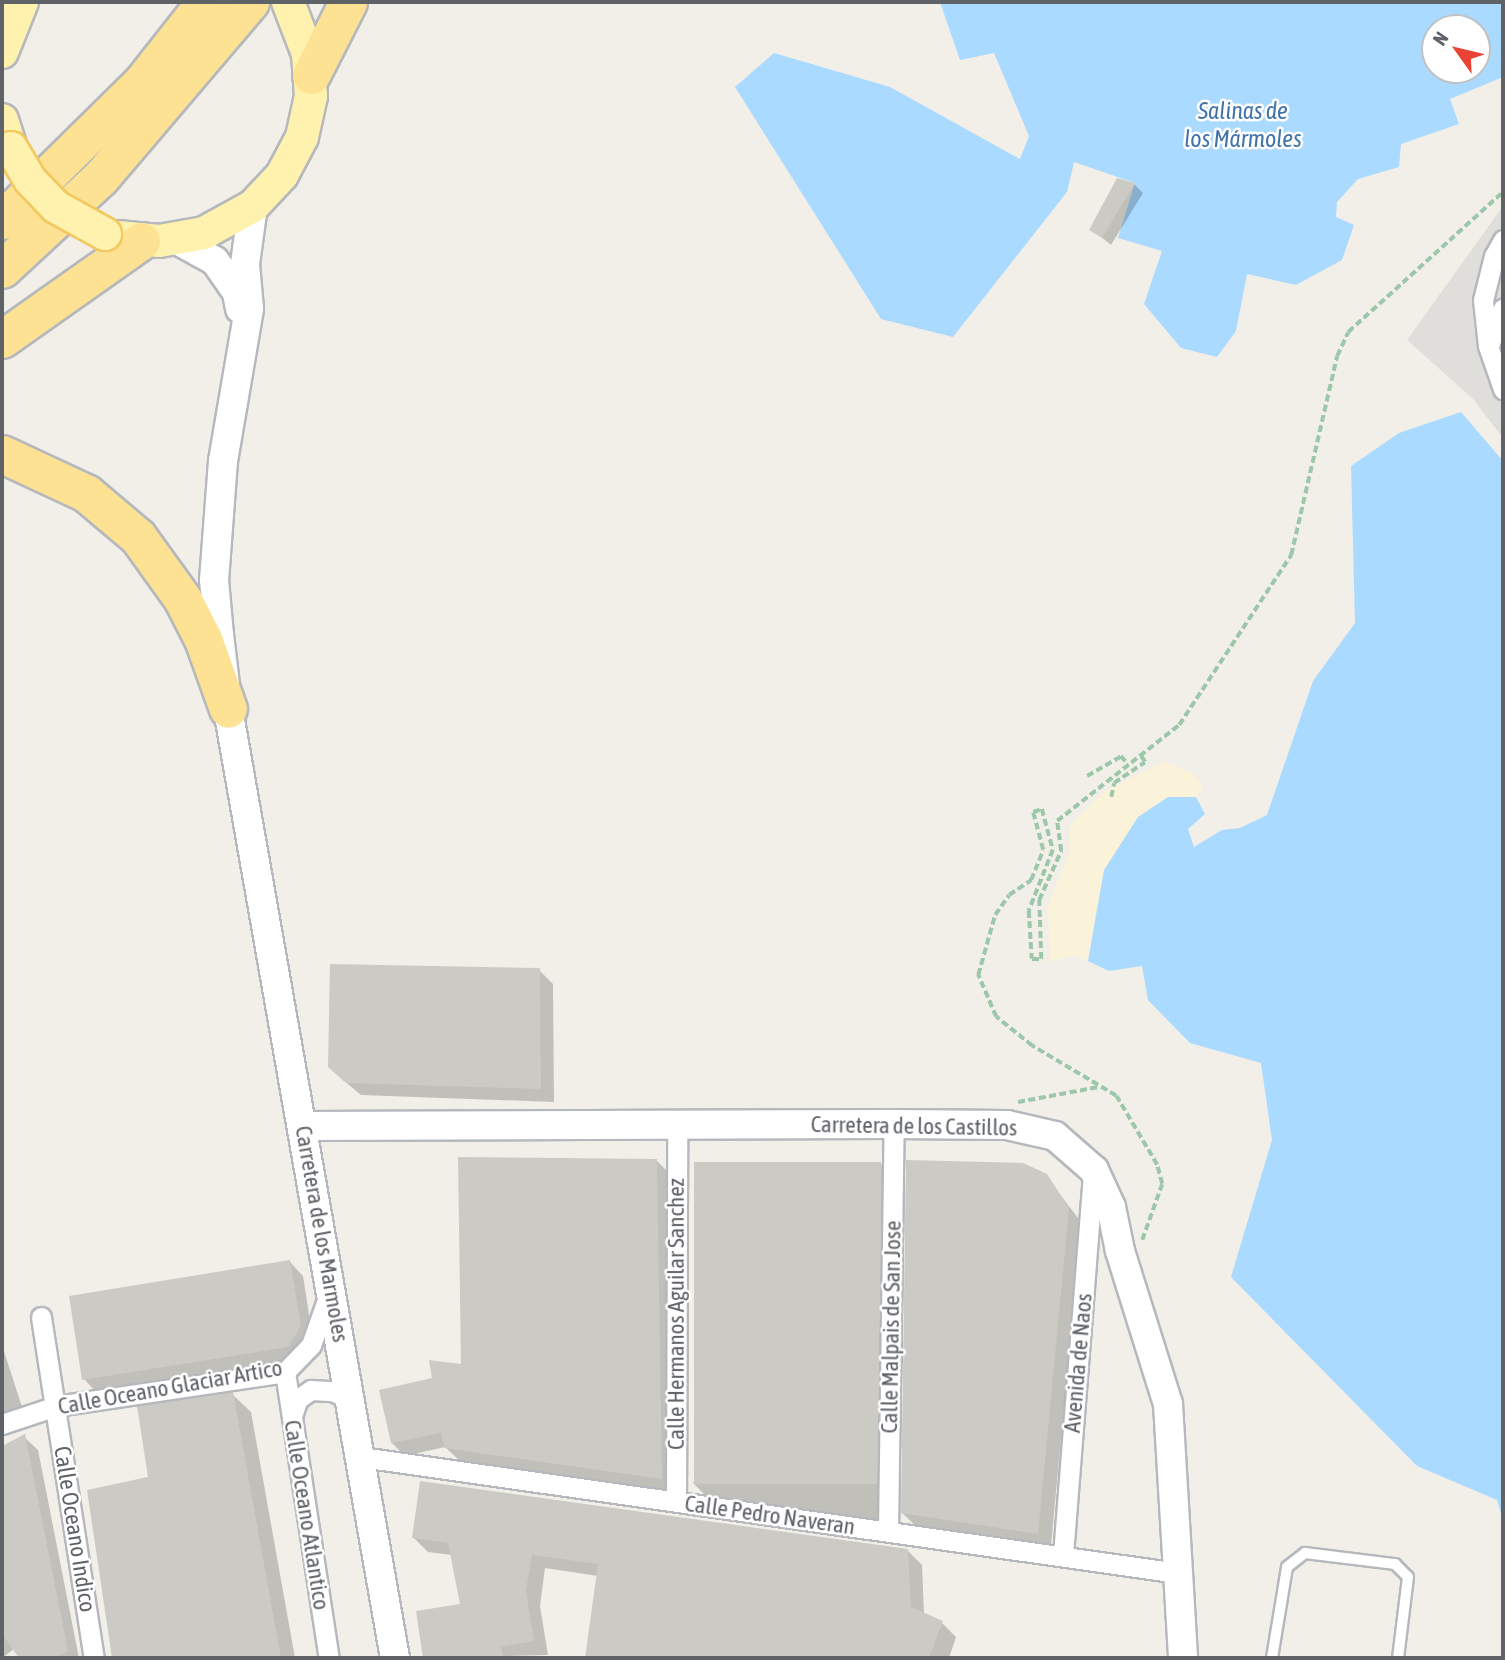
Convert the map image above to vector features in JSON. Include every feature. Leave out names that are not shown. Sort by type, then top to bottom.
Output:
[{"type":"highway","points":[[2,220],[142,82],[205,2]]},
{"type":"highway","points":[[2,269],[101,177],[250,2]]},
{"type":"highway","points":[[311,75],[348,2]]},
{"type":"highway","points":[[14,331],[141,241]]},
{"type":"highway","points":[[2,454],[86,493],[138,537],[182,598],[203,639],[228,709]]},
{"type":"main road","points":[[2,52],[22,2]]},
{"type":"main road","points":[[6,134],[30,180],[56,207],[105,233],[141,241],[177,240],[204,233],[253,206],[282,175],[298,147],[308,117],[311,75],[291,8]]},
{"type":"main road","name":"Carretera de los Marmoles","points":[[253,206],[245,256],[249,309],[223,461],[214,580],[228,709],[352,1401],[395,1658]]},
{"type":"main road","points":[[177,240],[215,261],[226,274],[237,293],[245,336]]},
{"type":"main road","name":"Carretera de los Castillos","points":[[303,1126],[1007,1125],[1055,1136],[1094,1170],[1111,1207],[1120,1251],[1168,1404],[1183,1658]]},
{"type":"street","points":[[1503,240],[1486,281],[1483,300],[1489,346],[1503,389]]},
{"type":"street","points":[[1486,281],[1503,265]]},
{"type":"street","points":[[1489,346],[1503,309]]},
{"type":"street","name":"Calle Malpais de San Jose","points":[[888,1531],[894,1124]]},
{"type":"street","name":"Calle Hermanos Aguilar Sanchez","points":[[676,1501],[677,1126]]},
{"type":"street","name":"Avenida de Naos","points":[[1063,1555],[1094,1170]]},
{"type":"street","name":"Calle Oceano Glaciar Artico","points":[[2,1424],[56,1406],[285,1372],[311,1345],[331,1286]]},
{"type":"street","name":"Calle Oceano Indico","points":[[41,1317],[94,1658]]},
{"type":"street","name":"Calle Oceano Atlantico","points":[[285,1372],[329,1658]]},
{"type":"street","points":[[292,1416],[298,1399],[311,1390],[333,1391],[352,1401]]},
{"type":"street","name":"Calle Pedro Naveran","points":[[361,1457],[1178,1573]]},
{"type":"lane","points":[[1272,1658],[1287,1567],[1305,1553],[1395,1564],[1408,1577],[1398,1658]]},
{"type":"path","points":[[1139,1251],[1162,1184],[1157,1165],[1116,1097],[1010,1031],[986,1001],[978,975],[995,915],[1009,895],[1031,880],[1043,850],[1033,812],[1042,809],[1053,850],[1029,911],[1032,959],[1041,959],[1039,900],[1061,851],[1056,821],[1126,762],[1140,755],[1179,725],[1291,555],[1337,356],[1348,332],[1503,192]]},
{"type":"path","points":[[1111,797],[1114,783],[1145,762],[1140,755]]},
{"type":"path","points":[[1087,776],[1121,756],[1126,762]]},
{"type":"path","points":[[1007,1125],[1004,1105],[1102,1087]]},
{"type":"shaded area","points":[[1503,206],[1503,438],[1473,399],[1407,340]]},
{"type":"sand","points":[[1164,761],[1195,775],[1203,786],[1196,797],[1167,797],[1096,910],[1088,961],[1076,955],[1050,962],[1048,905],[1070,852],[1070,825],[1104,792]]},
{"type":"water","name":"Salinas de los Mármoles","points":[[940,2],[1503,2],[1503,77],[1491,82],[1491,14],[1421,14],[1421,84],[1486,84],[1450,99],[1459,124],[1401,144],[1399,167],[1358,179],[1337,202],[1336,217],[1354,225],[1342,260],[1296,285],[1247,274],[1236,331],[1217,357],[1181,348],[1144,304],[1162,251],[1118,238],[1135,183],[1074,162],[1067,192],[953,337],[881,319],[735,87],[774,53],[890,87],[1020,159],[1029,136],[994,53],[960,60]]},
{"type":"water","points":[[1461,412],[1503,461],[1503,1520],[1497,1500],[1417,1466],[1231,1277],[1272,1140],[1261,1063],[1190,1043],[1148,1000],[1142,966],[1109,971],[1088,961],[1104,870],[1138,817],[1168,797],[1196,797],[1205,814],[1188,829],[1194,847],[1222,830],[1240,828],[1267,815],[1313,681],[1355,623],[1351,466],[1399,433]]},
{"type":"building","points":[[1117,178],[1135,183],[1102,238],[1089,230]]},
{"type":"building","points":[[330,964],[540,968],[541,1089],[346,1083],[328,1067]]},
{"type":"building","points":[[458,1157],[657,1159],[662,1479],[444,1448],[441,1433],[391,1443],[379,1390],[432,1378],[429,1360],[461,1364]]},
{"type":"building","points":[[906,1160],[1023,1163],[1047,1174],[1069,1208],[1038,1534],[901,1513]]},
{"type":"building","points":[[694,1162],[881,1162],[881,1484],[694,1484]]},
{"type":"building","points":[[290,1260],[301,1326],[288,1347],[82,1380],[69,1296]]},
{"type":"building","points":[[233,1392],[281,1658],[112,1658],[87,1490],[148,1477],[137,1406]]},
{"type":"building","points":[[25,1434],[68,1651],[54,1658],[19,1658],[2,1634],[2,1446]]},
{"type":"building","points":[[420,1481],[908,1549],[911,1607],[943,1621],[929,1658],[585,1658],[598,1564],[532,1555],[526,1591],[534,1641],[501,1647],[503,1658],[423,1658],[416,1611],[460,1604],[448,1543],[412,1538]]}]
